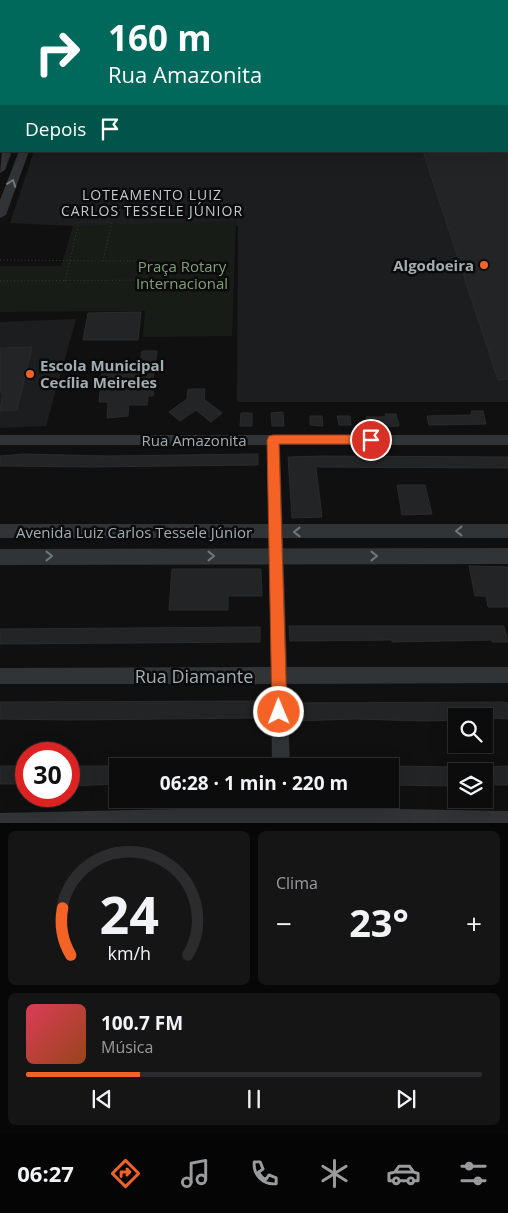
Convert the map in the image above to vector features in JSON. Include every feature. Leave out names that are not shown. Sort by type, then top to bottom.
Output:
[{"type":"street","points":[[0,170],[5,152]]},
{"type":"street","points":[[0,215],[24,152]]},
{"type":"street","name":"Rua Amazonita","points":[[0,440],[508,440]]},
{"type":"street","points":[[273,440],[281,758]]},
{"type":"street","name":"Avenida Luiz Carlos Tessele Júnior","points":[[0,531],[508,531]]},
{"type":"street","name":"Avenida Luiz Carlos Tessele Júnior","points":[[0,556],[508,556]]},
{"type":"street","name":"Rua Diamante","points":[[0,676],[508,675]]},
{"type":"street","points":[[0,822],[282,813],[508,820]]},
{"type":"path","points":[[65,280],[79,222],[112,222],[103,261]]},
{"type":"path","points":[[0,260],[153,260]]},
{"type":"path","points":[[0,281],[151,280]]},
{"type":"shaded area","points":[[34,152],[508,152],[508,402],[237,402],[238,226],[73,226],[10,223]]},
{"type":"shaded area","name":"Escola Municipal Cecília Meireles","points":[[76,319],[46,426],[0,428],[0,322]]},
{"type":"green space","name":"Praça Rotary Internacional","points":[[236,221],[232,336],[143,337],[145,311],[0,312],[0,266],[61,266],[73,226]]},
{"type":"building","name":"Algodoeira","points":[[423,152],[508,152],[508,379],[498,380]]},
{"type":"building","points":[[141,312],[138,340],[83,340],[88,313]]},
{"type":"building","name":"Escola Municipal Cecília Meireles","points":[[32,347],[17,410],[0,411],[3,392],[0,392],[0,348]]},
{"type":"building","points":[[142,351],[157,351],[152,387],[154,387],[153,396],[148,396],[147,405],[129,405],[128,416],[107,418],[108,402],[99,402],[103,363],[120,363],[119,366],[139,366]]},
{"type":"building","points":[[188,389],[205,389],[204,399],[222,413],[211,422],[196,410],[180,421],[169,412],[187,399]]},
{"type":"building","points":[[471,411],[483,411],[486,424],[429,425],[427,416],[472,415]]},
{"type":"building","points":[[283,412],[284,426],[272,426],[271,413]]},
{"type":"building","points":[[241,413],[252,413],[252,426],[240,426]]},
{"type":"building","points":[[385,414],[396,414],[399,426],[368,427],[366,417],[386,417]]},
{"type":"building","points":[[310,416],[322,416],[323,426],[310,425]]},
{"type":"building","points":[[337,416],[350,416],[351,425],[339,425]]},
{"type":"building","points":[[24,454],[106,456],[258,454],[258,465],[0,466],[0,456]]},
{"type":"building","points":[[288,457],[508,457],[508,468],[316,467],[322,517],[292,518]]},
{"type":"building","points":[[397,485],[425,485],[432,514],[402,515]]},
{"type":"building","points":[[469,566],[508,567],[508,607],[488,607],[486,596],[475,596]]},
{"type":"building","points":[[172,569],[261,569],[262,596],[228,596],[228,610],[169,610]]},
{"type":"building","points":[[289,626],[504,626],[508,642],[492,642],[492,640],[392,642],[392,640],[290,641]]},
{"type":"building","points":[[260,627],[260,642],[0,644],[0,629]]},
{"type":"building","points":[[259,701],[260,718],[0,719],[0,702]]},
{"type":"building","points":[[292,703],[508,703],[508,719],[493,718],[493,708],[448,708],[448,720],[355,719],[293,721]]},
{"type":"building","points":[[0,766],[15,766],[15,784],[0,784]]},
{"type":"building","points":[[80,766],[109,766],[109,784],[80,786]]},
{"type":"building","points":[[399,766],[448,767],[448,786],[399,785]]},
{"type":"building","points":[[508,766],[508,785],[493,785],[493,767]]},
{"type":"place","name":"Algodoeira","points":[[484,265]]},
{"type":"place","name":"Escola Municipal Cecília Meireles","points":[[30,374]]},
{"type":"district","name":"LOTEAMENTO LUIZ CARLOS TESSELE JÚNIOR","points":[[152,202]]},
{"type":"route","points":[[279,712],[273,440],[371,440]]}]
